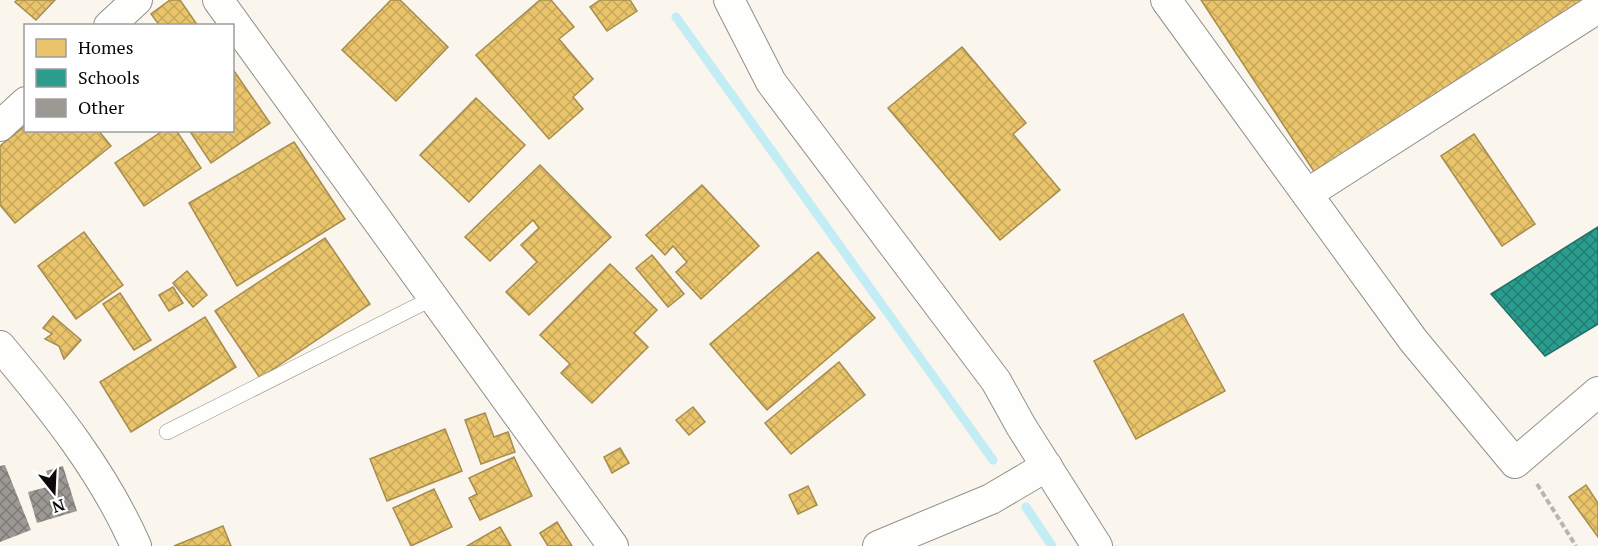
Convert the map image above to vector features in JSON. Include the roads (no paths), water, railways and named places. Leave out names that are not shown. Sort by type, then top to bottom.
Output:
[{"type":"street","points":[[111,24],[137,0]]},
{"type":"street","points":[[218,0],[613,546]]},
{"type":"street","points":[[729,0],[771,82],[996,381],[1097,546]]},
{"type":"street","points":[[1166,0],[1413,340],[1515,463],[1598,392]]},
{"type":"street","points":[[1307,194],[1598,8]]},
{"type":"street","points":[[0,126],[24,104]]},
{"type":"street","points":[[0,346],[84,452],[126,524],[136,546]]},
{"type":"street","points":[[878,546],[991,499],[1047,466]]},
{"type":"lane","points":[[167,432],[433,298]]},
{"type":"waterway","points":[[676,17],[993,460]]},
{"type":"waterway","points":[[1026,507],[1052,546]]}]
